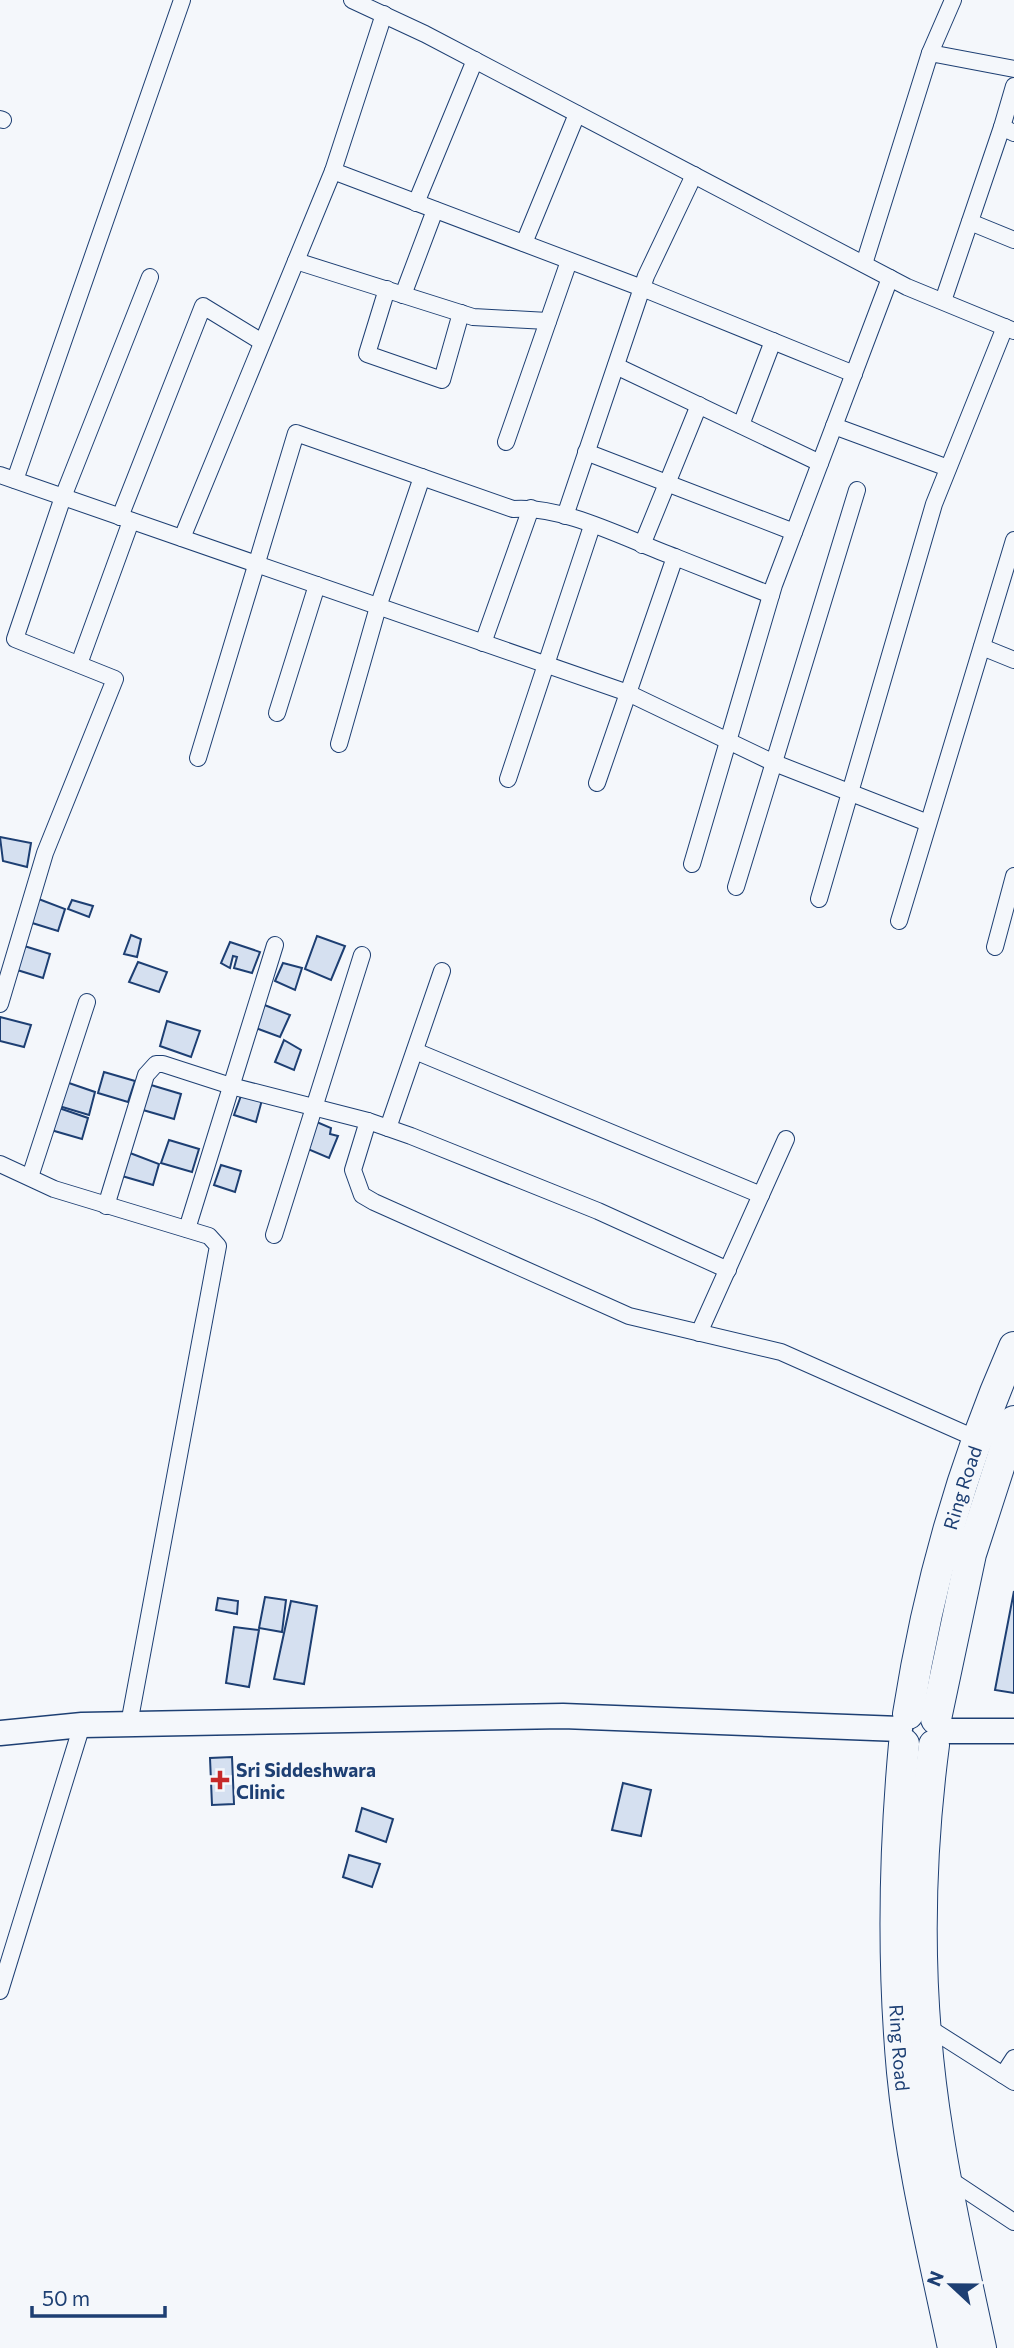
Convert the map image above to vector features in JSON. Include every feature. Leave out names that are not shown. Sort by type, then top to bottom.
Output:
[{"type":"highway","name":"Ring Road","points":[[981,2348],[938,2134],[926,2026],[920,1730],[929,1596],[977,1439],[1014,1347]]},
{"type":"highway","name":"Ring Road","points":[[953,2348],[915,2161],[902,2073],[894,1906],[920,1730],[971,1554],[1014,1421]]},
{"type":"main road","points":[[3,1727],[563,1716],[920,1730],[1014,1731]]},
{"type":"street","points":[[182,0],[8,478],[628,693],[772,762],[928,823]]},
{"type":"street","points":[[352,0],[475,60],[890,278],[1010,329],[934,504],[819,899]]},
{"type":"street","points":[[864,264],[930,52],[953,0]]},
{"type":"street","points":[[182,538],[333,171],[384,14]]},
{"type":"street","points":[[930,52],[1014,69]]},
{"type":"street","points":[[416,203],[475,60]]},
{"type":"street","points":[[943,301],[970,222],[1008,130],[1014,86]]},
{"type":"street","points":[[524,243],[578,114]]},
{"type":"street","points":[[333,171],[642,288],[854,374]]},
{"type":"street","points":[[565,516],[642,288],[694,175]]},
{"type":"street","points":[[403,295],[435,210]]},
{"type":"street","points":[[970,222],[1014,240]]},
{"type":"street","points":[[296,261],[472,317],[548,321]]},
{"type":"street","points":[[506,442],[569,261]]},
{"type":"street","points":[[0,1004],[45,853],[114,678],[15,639],[63,497],[150,277]]},
{"type":"street","points":[[692,864],[771,595],[890,278]]},
{"type":"street","points":[[387,289],[367,354],[442,380],[461,313]]},
{"type":"street","points":[[79,664],[125,519],[203,306],[262,342]]},
{"type":"street","points":[[741,425],[773,341]]},
{"type":"street","points":[[616,366],[820,463]]},
{"type":"street","points":[[642,545],[699,405]]},
{"type":"street","points":[[834,426],[948,468]]},
{"type":"street","points":[[198,758],[254,564],[296,433],[513,509],[531,508],[565,516],[771,595]]},
{"type":"street","points":[[586,452],[794,531]]},
{"type":"street","points":[[339,744],[378,607],[422,477]]},
{"type":"street","points":[[736,887],[857,490]]},
{"type":"street","points":[[483,643],[531,508]]},
{"type":"street","points":[[508,779],[592,526]]},
{"type":"street","points":[[899,921],[1014,540]]},
{"type":"street","points":[[597,783],[676,557]]},
{"type":"street","points":[[277,713],[317,585]]},
{"type":"street","points":[[982,647],[1014,660]]},
{"type":"street","points":[[995,947],[1014,876]]},
{"type":"street","points":[[187,1229],[275,945]]},
{"type":"street","points":[[274,1236],[362,955]]},
{"type":"street","points":[[388,1128],[442,971]]},
{"type":"street","points":[[30,1177],[87,1002]]},
{"type":"street","points":[[415,1051],[761,1195]]},
{"type":"street","points":[[106,1206],[149,1069],[163,1064],[231,1086],[388,1128],[598,1212],[728,1270]]},
{"type":"street","points":[[368,1121],[353,1170],[362,1195],[629,1316],[781,1352],[977,1439]]},
{"type":"street","points":[[699,1333],[786,1139]]},
{"type":"street","points":[[0,1164],[54,1189],[209,1236],[215,1240],[218,1250],[129,1724]]},
{"type":"street","points":[[0,1991],[82,1725]]},
{"type":"street","points":[[926,2026],[1008,2078],[1014,2057]]},
{"type":"street","points":[[947,2177],[1014,2222]]},
{"type":"building","points":[[0,837],[31,843],[27,867],[3,861]]},
{"type":"building","points":[[36,898],[65,909],[58,931],[29,922]]},
{"type":"building","points":[[72,900],[93,906],[89,917],[68,909]]},
{"type":"building","points":[[131,935],[141,939],[137,957],[124,954]]},
{"type":"building","points":[[317,936],[345,946],[331,980],[305,969]]},
{"type":"building","points":[[230,942],[260,952],[252,973],[234,968],[237,957],[233,956],[230,968],[221,963]]},
{"type":"building","points":[[21,945],[50,954],[43,978],[14,969]]},
{"type":"building","points":[[138,962],[167,972],[159,992],[129,982]]},
{"type":"building","points":[[283,963],[302,968],[295,990],[275,981]]},
{"type":"building","points":[[262,1004],[290,1015],[280,1037],[253,1027]]},
{"type":"building","points":[[0,1017],[31,1025],[24,1047],[0,1041]]},
{"type":"building","points":[[167,1021],[200,1031],[191,1057],[160,1046]]},
{"type":"building","points":[[284,1040],[301,1050],[294,1070],[275,1062]]},
{"type":"building","points":[[104,1072],[135,1081],[128,1102],[98,1093]]},
{"type":"building","points":[[66,1082],[95,1092],[89,1115],[59,1106]]},
{"type":"building","points":[[151,1085],[181,1094],[174,1119],[143,1110]]},
{"type":"building","points":[[242,1093],[262,1100],[256,1122],[234,1115]]},
{"type":"building","points":[[59,1108],[88,1118],[82,1139],[51,1130]]},
{"type":"building","points":[[312,1120],[331,1128],[330,1134],[338,1136],[329,1158],[303,1147]]},
{"type":"building","points":[[169,1140],[199,1149],[192,1172],[161,1163]]},
{"type":"building","points":[[130,1153],[159,1164],[153,1185],[122,1176]]},
{"type":"building","points":[[221,1165],[241,1171],[235,1192],[214,1185]]},
{"type":"building","points":[[1014,1591],[1014,1693],[995,1690]]},
{"type":"building","points":[[265,1597],[286,1600],[282,1632],[259,1628]]},
{"type":"building","points":[[218,1598],[238,1601],[237,1614],[216,1610]]},
{"type":"building","points":[[291,1601],[317,1606],[304,1684],[274,1679]]},
{"type":"building","points":[[234,1627],[259,1630],[249,1687],[226,1683]]},
{"type":"building","points":[[232,1757],[234,1804],[212,1805],[210,1758]]},
{"type":"building","points":[[623,1783],[651,1790],[641,1836],[612,1830]]},
{"type":"building","points":[[362,1808],[393,1819],[386,1842],[356,1831]]},
{"type":"building","points":[[349,1855],[380,1864],[372,1887],[343,1877]]},
{"type":"place","name":"Sri Siddeshwara Clinic","points":[[220,1780]]}]
